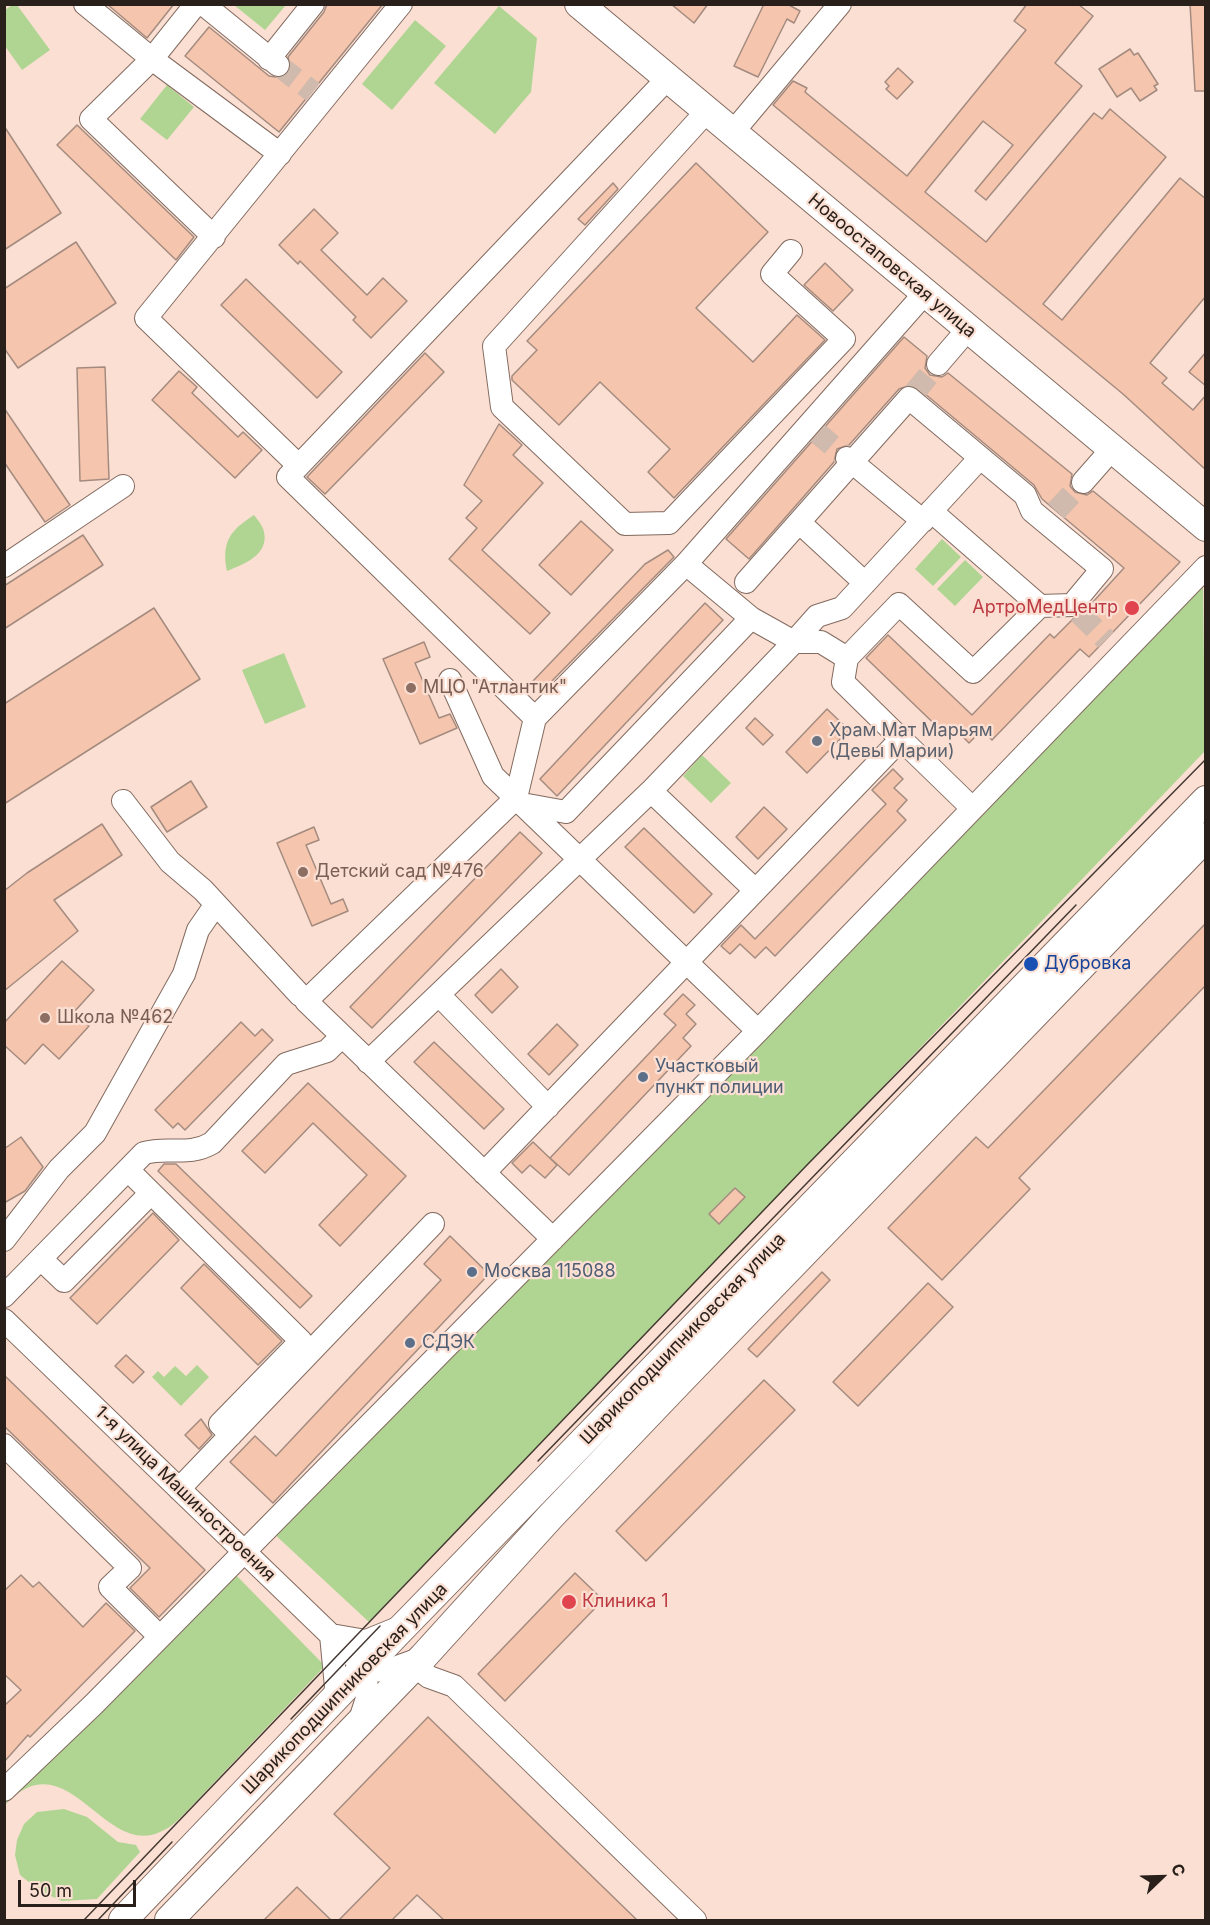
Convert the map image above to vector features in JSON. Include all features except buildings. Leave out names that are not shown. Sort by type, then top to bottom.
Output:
[{"type":"main road","name":"Новоостаповская улица","points":[[579,4],[1206,527]]},
{"type":"main road","name":"Шарикоподшипниковская улица","points":[[124,1920],[366,1669],[407,1623],[1206,800]]},
{"type":"main road","name":"Шарикоподшипниковская улица","points":[[172,1920],[419,1661],[583,1482],[1206,837]]},
{"type":"main road","points":[[124,1920],[148,1916],[172,1920],[170,1871]]},
{"type":"street","points":[[85,4],[152,59],[280,154]]},
{"type":"street","points":[[196,4],[152,59],[91,119],[214,237]]},
{"type":"street","points":[[203,4],[274,62],[313,4]]},
{"type":"street","points":[[298,465],[146,318],[280,154],[318,97],[401,4]]},
{"type":"street","points":[[733,132],[840,4]]},
{"type":"street","points":[[535,718],[288,477],[668,78]]},
{"type":"street","points":[[707,111],[494,346],[502,407],[625,524],[669,523],[844,339],[772,274],[791,251]]},
{"type":"street","points":[[553,1239],[306,1001],[519,801],[535,718],[686,564],[812,428],[925,293]]},
{"type":"street","points":[[938,364],[968,329]]},
{"type":"street","points":[[746,582],[800,523],[850,461],[909,398],[1025,495],[1032,512],[1051,517],[1102,568],[1075,609],[1040,606],[927,516],[850,461]]},
{"type":"street","points":[[1083,482],[1112,449]]},
{"type":"street","points":[[368,1062],[651,791],[817,616],[842,608],[980,458]]},
{"type":"street","points":[[4,566],[123,486]]},
{"type":"street","points":[[800,523],[865,583]]},
{"type":"street","points":[[686,564],[751,618],[794,642],[821,642],[847,658]]},
{"type":"street","points":[[4,1790],[160,1637],[758,1031],[972,808],[1114,647],[1206,567]]},
{"type":"street","points":[[972,808],[843,682],[847,658],[899,604],[973,672],[1040,606]]},
{"type":"street","points":[[519,801],[566,812],[751,618]]},
{"type":"street","points":[[450,680],[493,776],[758,1031]]},
{"type":"street","points":[[484,1173],[900,740]]},
{"type":"street","points":[[651,791],[755,890]]},
{"type":"street","points":[[123,801],[170,862],[216,903],[300,995]]},
{"type":"street","points":[[4,1240],[59,1169],[95,1133],[184,974],[198,930],[216,903]]},
{"type":"street","points":[[439,995],[548,1107]]},
{"type":"street","points":[[4,1296],[144,1153],[158,1149],[198,1151],[212,1143],[286,1064],[327,1051],[342,1036]]},
{"type":"street","points":[[128,1170],[151,1193],[167,1215],[301,1341],[220,1424],[231,1435]]},
{"type":"street","points":[[41,1259],[64,1281],[151,1193]]},
{"type":"street","points":[[179,1489],[433,1224]]},
{"type":"street","name":"1-я улица Машиностроения","points":[[4,1320],[366,1669]]},
{"type":"street","points":[[4,1445],[130,1568],[110,1587],[160,1637]]},
{"type":"street","points":[[334,1702],[336,1687],[331,1635],[374,1640],[407,1623]]},
{"type":"street","points":[[359,1724],[367,1698],[366,1669],[386,1671],[419,1661],[429,1677],[454,1686],[695,1920]]},
{"type":"green space","points":[[12,5],[17,5],[50,50],[22,70],[5,46],[5,10]]},
{"type":"green space","points":[[234,5],[286,5],[265,30]]},
{"type":"green space","points":[[499,6],[537,38],[531,92],[495,134],[434,83]]},
{"type":"green space","points":[[415,20],[446,46],[392,110],[362,84]]},
{"type":"green space","points":[[167,85],[194,107],[167,140],[140,119]]},
{"type":"green space","points":[[254,515],[263,530],[265,540],[263,547],[254,558],[227,571],[225,552],[230,537],[239,526]]},
{"type":"green space","points":[[942,539],[961,557],[933,586],[915,569]]},
{"type":"green space","points":[[965,560],[983,577],[955,606],[937,589]]},
{"type":"green space","points":[[1203,583],[1205,751],[369,1622],[271,1531]]},
{"type":"green space","points":[[284,653],[306,707],[265,724],[242,670]]},
{"type":"green space","points":[[702,755],[731,783],[711,803],[683,776]]},
{"type":"green space","points":[[197,1365],[209,1377],[181,1406],[152,1377],[158,1371],[164,1377],[175,1366],[186,1376]]},
{"type":"green space","points":[[233,1572],[325,1666],[187,1811],[166,1829],[141,1836],[122,1830],[67,1791],[48,1785],[27,1788],[5,1805],[5,1803],[54,1756]]},
{"type":"green space","points":[[64,1809],[87,1817],[118,1842],[136,1845],[140,1852],[97,1899],[62,1901],[40,1891],[20,1875],[15,1855],[17,1840],[24,1824],[37,1812]]},
{"type":"tunnel","points":[[278,65],[313,92]]},
{"type":"tunnel","points":[[914,393],[938,364]]},
{"type":"tunnel","points":[[815,431],[847,458]]},
{"type":"tunnel","points":[[1056,511],[1083,482]]},
{"type":"tunnel","points":[[1079,613],[1106,640]]},
{"type":"tram line","points":[[84,1920],[806,1166],[1206,759]]},
{"type":"tram line","points":[[538,1461],[1076,905]]},
{"type":"tram line","points":[[291,1719],[380,1626]]},
{"type":"tram line","points":[[98,1920],[172,1842]]},
{"type":"place","name":"АртроМедЦентр","points":[[1132,608]]},
{"type":"place","name":"МЦО \"Атлантик\"","points":[[411,688]]},
{"type":"place","name":"Храм Мат Марьям (Девы Марии)","points":[[817,741]]},
{"type":"place","name":"Детский сад №476","points":[[303,872]]},
{"type":"place","name":"Дубровка","points":[[1031,964]]},
{"type":"place","name":"Школа №462","points":[[45,1018]]},
{"type":"place","name":"Участковый пункт полиции","points":[[643,1077]]},
{"type":"place","name":"Москва 115088","points":[[472,1272]]},
{"type":"place","name":"СДЭК","points":[[410,1343]]},
{"type":"place","name":"Клиника 1","points":[[569,1602]]}]
